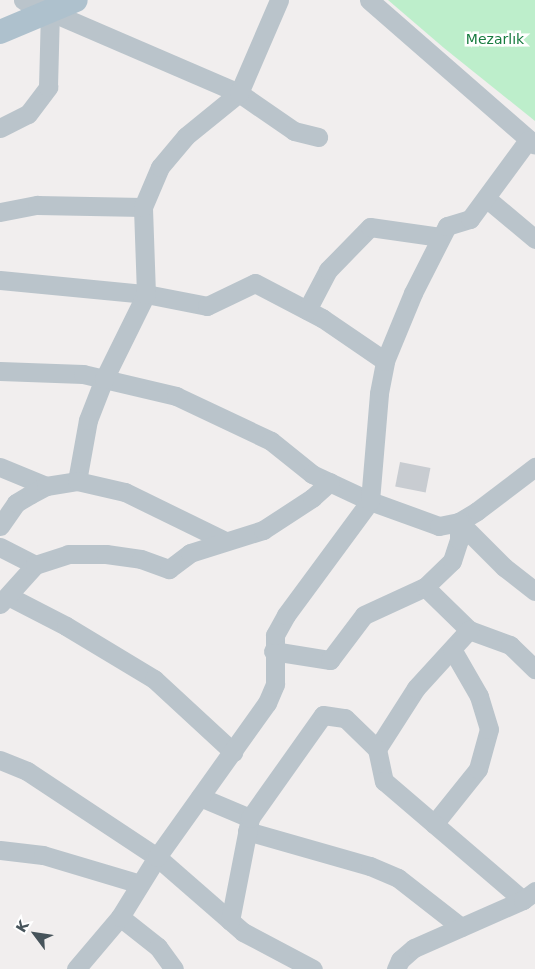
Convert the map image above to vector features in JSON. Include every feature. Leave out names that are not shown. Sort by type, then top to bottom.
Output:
[{"type":"main road","points":[[0,32],[76,0]]},
{"type":"street","points":[[23,0],[239,93],[294,131],[318,137]]},
{"type":"street","points":[[77,481],[88,420],[104,380],[146,294],[143,207],[160,167],[186,136],[239,93],[279,0]]},
{"type":"street","points":[[76,969],[120,917],[157,857],[267,703],[275,684],[276,666],[273,651],[275,635],[286,615],[370,501],[379,393],[385,361],[440,238],[447,226],[470,219],[532,142],[369,0]]},
{"type":"street","points":[[0,128],[28,114],[48,87],[50,12]]},
{"type":"street","points":[[486,198],[535,239]]},
{"type":"street","points":[[0,212],[37,206],[143,207]]},
{"type":"street","points":[[307,310],[328,270],[370,227],[440,238]]},
{"type":"street","points":[[0,280],[146,294],[207,306],[255,284],[307,310],[385,361]]},
{"type":"street","points":[[0,371],[83,374],[176,396],[271,441],[312,474],[370,501],[439,526],[459,522],[535,467]]},
{"type":"street","points":[[0,467],[46,486]]},
{"type":"street","points":[[0,526],[16,503],[46,486],[77,481],[125,492],[225,541]]},
{"type":"street","points":[[233,752],[154,679],[66,626],[4,600],[35,565],[68,554],[106,554],[141,559],[169,568],[190,553],[263,530],[312,498],[330,482]]},
{"type":"street","points":[[273,651],[330,660],[364,615],[425,587],[452,561],[460,540],[459,522]]},
{"type":"street","points":[[459,522],[504,567],[535,591]]},
{"type":"street","points":[[0,546],[35,565]]},
{"type":"street","points":[[425,587],[469,630],[510,646],[535,669]]},
{"type":"street","points":[[377,749],[416,688],[469,630]]},
{"type":"street","points":[[434,824],[478,768],[489,729],[478,696],[452,648]]},
{"type":"street","points":[[230,921],[248,824],[323,715],[345,718],[377,749],[384,780],[434,824],[529,896],[414,948],[400,960],[396,969]]},
{"type":"street","points":[[0,760],[35,776],[157,857],[243,932],[313,969]]},
{"type":"street","points":[[200,797],[248,824],[370,866],[398,878],[461,927]]},
{"type":"street","points":[[0,850],[43,855],[140,884]]},
{"type":"street","points":[[120,917],[158,947],[174,969]]},
{"type":"green space","name":"Mezarlık","points":[[388,0],[535,0],[535,121],[444,48]]},
{"type":"building","points":[[400,462],[430,468],[426,492],[395,487]]}]
